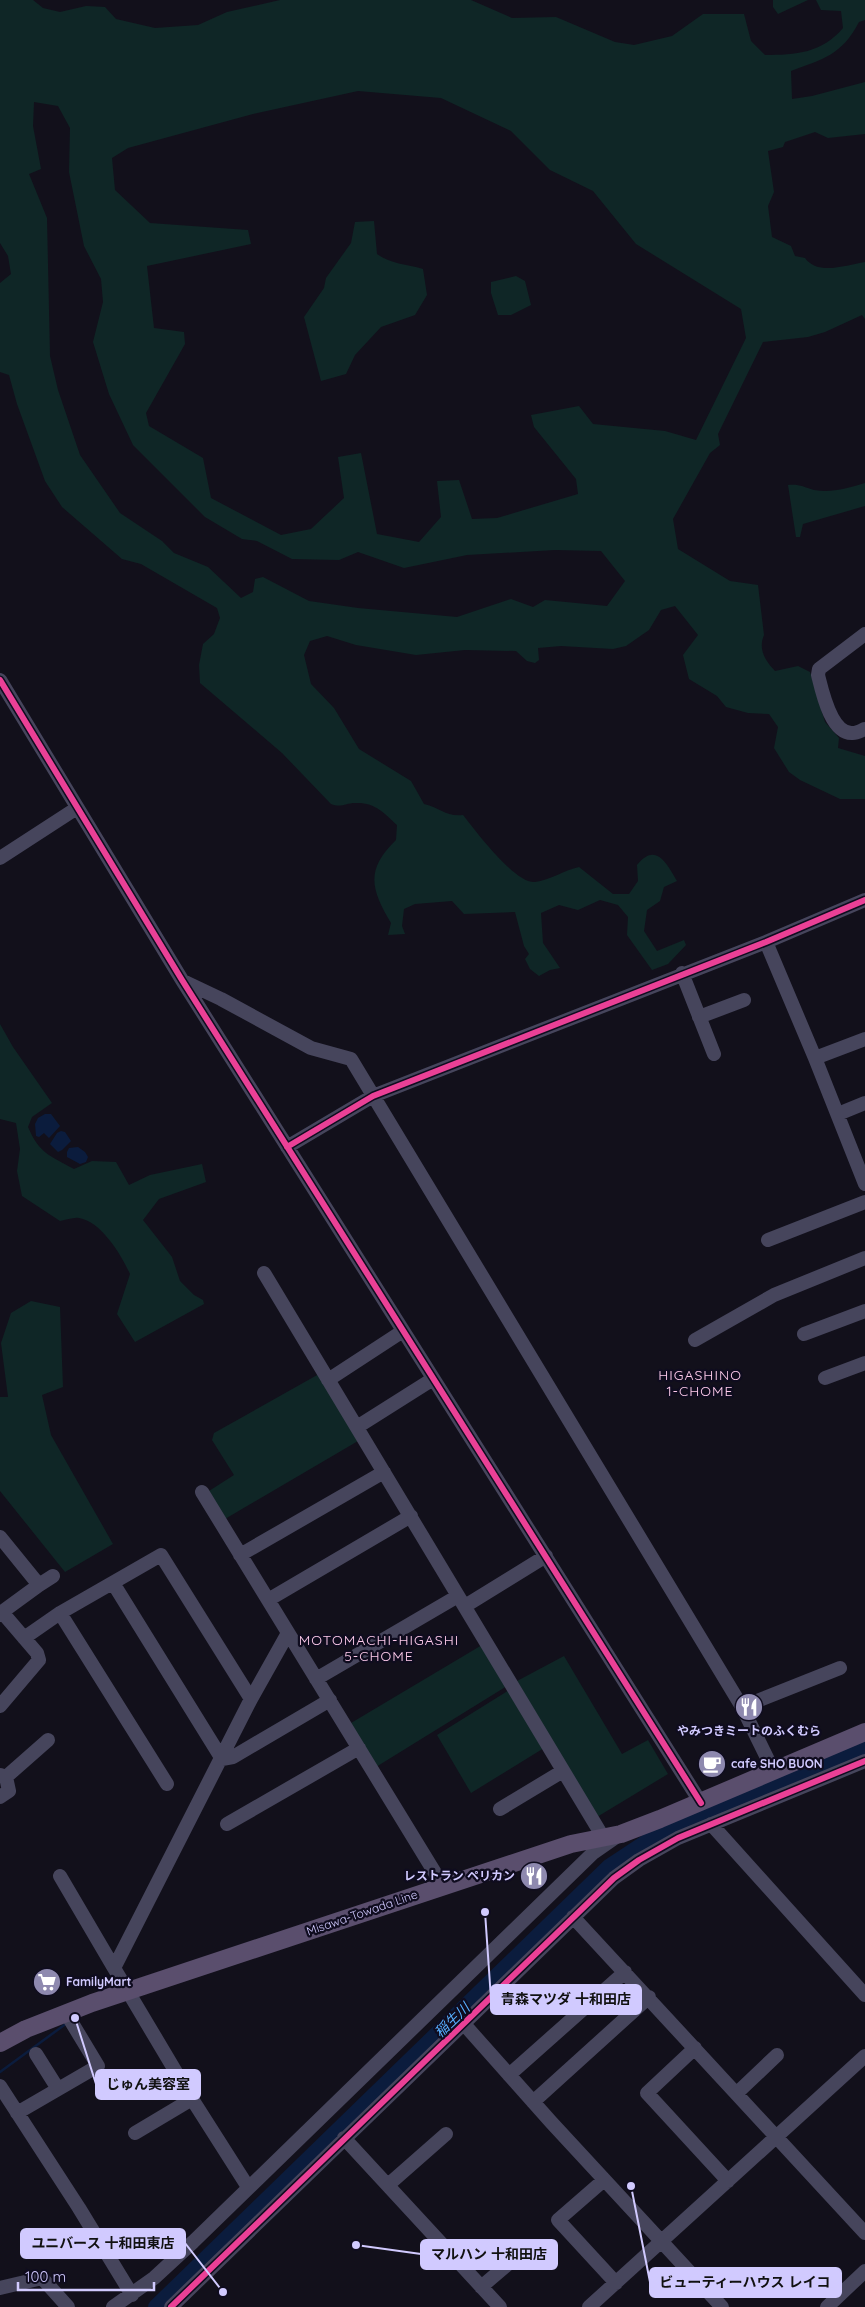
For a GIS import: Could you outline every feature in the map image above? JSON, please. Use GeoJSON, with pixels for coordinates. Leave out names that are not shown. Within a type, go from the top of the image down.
{"type":"FeatureCollection","features":[{"type":"Feature","properties":{"kind":"main road","name":"Misawa-Towada Line"},"geometry":{"type":"LineString","coordinates":[[0,2043],[26,2029],[66,2013],[442,1886],[571,1844],[621,1834],[701,1803],[865,1732]]}},
{"type":"Feature","properties":{"kind":"street"},"geometry":{"type":"LineString","coordinates":[[865,634],[819,669],[818,675],[829,712],[838,726],[846,732],[853,733],[865,729]]}},
{"type":"Feature","properties":{"kind":"street"},"geometry":{"type":"LineString","coordinates":[[0,680],[182,980],[701,1803]]}},
{"type":"Feature","properties":{"kind":"street"},"geometry":{"type":"LineString","coordinates":[[0,858],[78,808]]}},
{"type":"Feature","properties":{"kind":"street"},"geometry":{"type":"LineString","coordinates":[[287,1147],[373,1096],[682,973],[766,942],[865,900]]}},
{"type":"Feature","properties":{"kind":"street"},"geometry":{"type":"LineString","coordinates":[[766,942],[838,1114],[865,1184]]}},
{"type":"Feature","properties":{"kind":"street"},"geometry":{"type":"LineString","coordinates":[[682,973],[714,1054]]}},
{"type":"Feature","properties":{"kind":"street"},"geometry":{"type":"LineString","coordinates":[[182,980],[311,1048],[351,1059],[742,1707],[774,1772]]}},
{"type":"Feature","properties":{"kind":"street"},"geometry":{"type":"LineString","coordinates":[[699,1017],[744,1000]]}},
{"type":"Feature","properties":{"kind":"street"},"geometry":{"type":"LineString","coordinates":[[815,1058],[865,1038]]}},
{"type":"Feature","properties":{"kind":"street"},"geometry":{"type":"LineString","coordinates":[[838,1114],[865,1103]]}},
{"type":"Feature","properties":{"kind":"street"},"geometry":{"type":"LineString","coordinates":[[768,1240],[865,1202]]}},
{"type":"Feature","properties":{"kind":"street"},"geometry":{"type":"LineString","coordinates":[[695,1340],[774,1295],[865,1258]]}},
{"type":"Feature","properties":{"kind":"street"},"geometry":{"type":"LineString","coordinates":[[264,1272],[603,1837]]}},
{"type":"Feature","properties":{"kind":"street"},"geometry":{"type":"LineString","coordinates":[[804,1334],[865,1311]]}},
{"type":"Feature","properties":{"kind":"street"},"geometry":{"type":"LineString","coordinates":[[328,1380],[404,1331]]}},
{"type":"Feature","properties":{"kind":"street"},"geometry":{"type":"LineString","coordinates":[[825,1378],[865,1363]]}},
{"type":"Feature","properties":{"kind":"street"},"geometry":{"type":"LineString","coordinates":[[357,1427],[433,1378]]}},
{"type":"Feature","properties":{"kind":"street"},"geometry":{"type":"LineString","coordinates":[[240,1556],[384,1472]]}},
{"type":"Feature","properties":{"kind":"street"},"geometry":{"type":"LineString","coordinates":[[202,1492],[442,1886]]}},
{"type":"Feature","properties":{"kind":"street"},"geometry":{"type":"LineString","coordinates":[[268,1600],[410,1516]]}},
{"type":"Feature","properties":{"kind":"street"},"geometry":{"type":"LineString","coordinates":[[0,1537],[39,1584]]}},
{"type":"Feature","properties":{"kind":"street"},"geometry":{"type":"LineString","coordinates":[[24,1638],[60,1613],[161,1555],[251,1699]]}},
{"type":"Feature","properties":{"kind":"street"},"geometry":{"type":"LineString","coordinates":[[316,1679],[546,1556]]}},
{"type":"Feature","properties":{"kind":"street"},"geometry":{"type":"LineString","coordinates":[[0,1706],[39,1660],[37,1653],[1,1613],[39,1584],[53,1576]]}},
{"type":"Feature","properties":{"kind":"street"},"geometry":{"type":"LineString","coordinates":[[113,1583],[222,1759]]}},
{"type":"Feature","properties":{"kind":"street"},"geometry":{"type":"LineString","coordinates":[[60,1613],[167,1784]]}},
{"type":"Feature","properties":{"kind":"street"},"geometry":{"type":"LineString","coordinates":[[114,1968],[251,1699],[288,1633]]}},
{"type":"Feature","properties":{"kind":"street"},"geometry":{"type":"LineString","coordinates":[[742,1707],[840,1668]]}},
{"type":"Feature","properties":{"kind":"street"},"geometry":{"type":"LineString","coordinates":[[222,1759],[233,1757],[330,1700]]}},
{"type":"Feature","properties":{"kind":"street"},"geometry":{"type":"LineString","coordinates":[[0,1797],[8,1791],[3,1776],[48,1740]]}},
{"type":"Feature","properties":{"kind":"street"},"geometry":{"type":"LineString","coordinates":[[227,1824],[359,1748]]}},
{"type":"Feature","properties":{"kind":"street"},"geometry":{"type":"LineString","coordinates":[[171,2307],[614,1878],[639,1860],[678,1838],[864,1762]]}},
{"type":"Feature","properties":{"kind":"street"},"geometry":{"type":"LineString","coordinates":[[500,1808],[563,1771]]}},
{"type":"Feature","properties":{"kind":"street"},"geometry":{"type":"LineString","coordinates":[[710,1824],[865,1995]]}},
{"type":"Feature","properties":{"kind":"street"},"geometry":{"type":"LineString","coordinates":[[113,2307],[132,2295],[180,2253],[593,1853],[621,1834]]}},
{"type":"Feature","properties":{"kind":"street"},"geometry":{"type":"LineString","coordinates":[[60,1876],[192,2099],[248,2187]]}},
{"type":"Feature","properties":{"kind":"street"},"geometry":{"type":"LineString","coordinates":[[573,1917],[649,1997],[865,2233]]}},
{"type":"Feature","properties":{"kind":"street"},"geometry":{"type":"LineString","coordinates":[[509,2075],[625,1972]]}},
{"type":"Feature","properties":{"kind":"street"},"geometry":{"type":"LineString","coordinates":[[533,2102],[649,1997]]}},
{"type":"Feature","properties":{"kind":"street"},"geometry":{"type":"LineString","coordinates":[[17,2113],[98,2066],[66,2013]]}},
{"type":"Feature","properties":{"kind":"street"},"geometry":{"type":"LineString","coordinates":[[463,2023],[604,2180],[662,2240],[722,2307]]}},
{"type":"Feature","properties":{"kind":"street"},"geometry":{"type":"LineString","coordinates":[[695,2048],[646,2093],[728,2181]]}},
{"type":"Feature","properties":{"kind":"street"},"geometry":{"type":"LineString","coordinates":[[36,2054],[58,2089]]}},
{"type":"Feature","properties":{"kind":"street"},"geometry":{"type":"LineString","coordinates":[[737,2093],[777,2055]]}},
{"type":"Feature","properties":{"kind":"street"},"geometry":{"type":"LineString","coordinates":[[589,2307],[865,2056]]}},
{"type":"Feature","properties":{"kind":"street"},"geometry":{"type":"LineString","coordinates":[[0,2086],[79,2208],[132,2295]]}},
{"type":"Feature","properties":{"kind":"street"},"geometry":{"type":"LineString","coordinates":[[135,2133],[192,2099]]}},
{"type":"Feature","properties":{"kind":"street"},"geometry":{"type":"LineString","coordinates":[[388,2185],[446,2134]]}},
{"type":"Feature","properties":{"kind":"street"},"geometry":{"type":"LineString","coordinates":[[344,2138],[500,2307]]}},
{"type":"Feature","properties":{"kind":"street"},"geometry":{"type":"LineString","coordinates":[[604,2180],[558,2220],[616,2283]]}},
{"type":"Feature","properties":{"kind":"street"},"geometry":{"type":"LineString","coordinates":[[481,2287],[521,2253]]}},
{"type":"Feature","properties":{"kind":"street"},"geometry":{"type":"LineString","coordinates":[[827,2307],[865,2271]]}},
{"type":"Feature","properties":{"kind":"street"},"geometry":{"type":"LineString","coordinates":[[0,2288],[42,2278],[68,2307]]}},
{"type":"Feature","properties":{"kind":"green space"},"geometry":{"type":"Polygon","coordinates":[[[0,0],[33,0],[43,8],[60,12],[86,6],[105,7],[116,19],[155,28],[198,25],[227,12],[280,0],[471,0],[512,18],[556,17],[615,42],[634,45],[672,36],[703,14],[744,14],[751,41],[765,55],[798,53],[817,48],[826,43],[843,28],[841,11],[821,10],[816,0],[865,0],[865,20],[859,22],[846,42],[822,59],[791,71],[792,99],[812,96],[865,82],[865,134],[828,138],[815,132],[785,142],[783,147],[768,151],[774,192],[768,206],[772,237],[791,246],[795,256],[805,258],[817,267],[825,268],[865,262],[865,319],[862,315],[825,332],[808,337],[763,342],[718,434],[720,445],[710,453],[673,519],[678,549],[730,581],[758,585],[764,635],[762,650],[768,663],[775,671],[798,666],[810,672],[825,722],[839,738],[838,748],[865,756],[865,799],[840,799],[800,780],[789,772],[774,748],[778,727],[769,714],[748,713],[726,707],[717,696],[689,679],[683,655],[698,635],[675,606],[661,610],[649,630],[626,646],[613,649],[561,646],[538,648],[539,660],[535,663],[527,661],[516,651],[465,650],[416,655],[356,645],[327,636],[310,641],[304,655],[311,684],[334,708],[359,749],[411,781],[424,804],[452,815],[463,815],[496,855],[507,866],[527,880],[541,881],[579,867],[613,894],[629,894],[638,881],[637,865],[644,858],[655,855],[665,862],[677,881],[664,887],[660,901],[647,910],[644,931],[657,951],[684,940],[686,945],[668,964],[652,970],[627,935],[628,917],[618,905],[600,900],[578,910],[559,905],[541,913],[543,943],[560,968],[550,970],[539,976],[530,969],[525,959],[529,954],[524,946],[515,912],[464,914],[452,901],[415,904],[404,909],[402,926],[405,934],[388,935],[391,923],[379,900],[374,880],[379,861],[396,840],[397,825],[379,809],[368,804],[355,803],[338,806],[331,804],[282,753],[200,683],[199,665],[203,644],[214,634],[220,618],[217,608],[141,564],[122,559],[62,507],[45,481],[17,404],[9,375],[0,372],[0,283],[11,274],[8,256],[0,243],[0,0]],[[358,91],[253,114],[128,148],[112,158],[115,190],[150,223],[248,230],[251,244],[147,266],[154,328],[184,332],[185,344],[146,413],[149,426],[203,458],[211,498],[281,535],[311,529],[344,498],[338,457],[361,453],[377,534],[419,542],[441,517],[437,481],[459,480],[472,519],[497,518],[578,494],[576,479],[534,427],[531,415],[579,406],[593,424],[665,431],[696,440],[746,338],[741,309],[636,244],[593,191],[550,170],[511,131],[441,98],[358,91]],[[34,102],[33,126],[41,169],[29,174],[47,218],[50,356],[58,390],[80,455],[120,513],[162,541],[174,553],[208,567],[241,598],[253,592],[255,579],[263,577],[309,601],[358,608],[457,617],[511,599],[533,607],[545,600],[607,606],[625,581],[601,551],[555,550],[467,555],[404,568],[358,552],[339,560],[292,559],[257,541],[242,539],[205,517],[133,445],[109,394],[93,342],[103,302],[101,279],[84,246],[69,172],[70,128],[58,106],[34,102]]]}},
{"type":"Feature","properties":{"kind":"green space"},"geometry":{"type":"Polygon","coordinates":[[[773,0],[808,0],[778,14],[773,7],[773,0]]]}},
{"type":"Feature","properties":{"kind":"green space"},"geometry":{"type":"Polygon","coordinates":[[[374,221],[377,254],[393,262],[423,269],[427,295],[415,315],[381,327],[355,355],[346,374],[321,381],[304,317],[324,288],[326,278],[351,243],[355,222],[374,221]]]}},
{"type":"Feature","properties":{"kind":"green space"},"geometry":{"type":"Polygon","coordinates":[[[516,276],[525,281],[531,305],[511,315],[498,315],[491,293],[491,282],[516,276]]]}},
{"type":"Feature","properties":{"kind":"green space"},"geometry":{"type":"Polygon","coordinates":[[[865,483],[865,506],[803,524],[800,537],[796,537],[788,485],[799,485],[814,490],[827,491],[865,483]]]}},
{"type":"Feature","properties":{"kind":"green space"},"geometry":{"type":"Polygon","coordinates":[[[0,1024],[13,1047],[52,1103],[32,1117],[28,1127],[36,1143],[46,1153],[74,1169],[92,1161],[116,1162],[129,1185],[150,1175],[202,1164],[206,1182],[159,1199],[143,1220],[172,1257],[180,1281],[194,1295],[203,1300],[204,1304],[135,1342],[117,1314],[130,1274],[110,1240],[95,1225],[87,1221],[72,1218],[60,1221],[22,1196],[17,1171],[20,1149],[16,1123],[0,1119],[0,1024]]]}},
{"type":"Feature","properties":{"kind":"green space"},"geometry":{"type":"Polygon","coordinates":[[[31,1301],[60,1307],[63,1387],[42,1395],[51,1435],[113,1544],[65,1572],[0,1491],[0,1397],[8,1397],[1,1343],[11,1313],[31,1301]]]}},
{"type":"Feature","properties":{"kind":"green space"},"geometry":{"type":"Polygon","coordinates":[[[319,1374],[358,1441],[225,1519],[209,1491],[234,1475],[212,1440],[214,1433],[319,1374]]]}},
{"type":"Feature","properties":{"kind":"green space"},"geometry":{"type":"Polygon","coordinates":[[[482,1645],[507,1686],[376,1767],[351,1723],[482,1645]]]}},
{"type":"Feature","properties":{"kind":"green space"},"geometry":{"type":"Polygon","coordinates":[[[564,1656],[622,1754],[648,1740],[668,1774],[597,1817],[517,1681],[564,1656]]]}},
{"type":"Feature","properties":{"kind":"green space"},"geometry":{"type":"Polygon","coordinates":[[[511,1689],[544,1748],[471,1793],[437,1735],[511,1689]]]}},
{"type":"Feature","properties":{"kind":"water"},"geometry":{"type":"Polygon","coordinates":[[[45,1114],[51,1114],[60,1126],[49,1138],[44,1133],[39,1137],[36,1136],[35,1124],[38,1118],[45,1114]]]}},
{"type":"Feature","properties":{"kind":"water"},"geometry":{"type":"Polygon","coordinates":[[[65,1132],[71,1141],[58,1152],[50,1144],[57,1133],[65,1132]]]}},
{"type":"Feature","properties":{"kind":"water"},"geometry":{"type":"Polygon","coordinates":[[[78,1147],[88,1157],[86,1162],[80,1164],[67,1157],[69,1148],[78,1147]]]}},
{"type":"Feature","properties":{"kind":"waterway","name":"稲生川"},"geometry":{"type":"LineString","coordinates":[[156,2307],[609,1867],[665,1830],[753,1792],[865,1749]]}},
{"type":"Feature","properties":{"kind":"waterway"},"geometry":{"type":"LineString","coordinates":[[0,2072],[67,2023]]}},
{"type":"Feature","properties":{"kind":"cycle path"},"geometry":{"type":"LineString","coordinates":[[0,680],[182,980],[701,1803]]}},
{"type":"Feature","properties":{"kind":"cycle path"},"geometry":{"type":"LineString","coordinates":[[287,1147],[373,1096],[766,942],[865,900]]}},
{"type":"Feature","properties":{"kind":"cycle path"},"geometry":{"type":"LineString","coordinates":[[171,2307],[614,1878],[639,1860],[678,1838],[865,1761]]}},
{"type":"Feature","properties":{"kind":"place","name":"やみつきミートのふくむら"},"geometry":{"type":"Point","coordinates":[749,1707]}},
{"type":"Feature","properties":{"kind":"place","name":"cafe SHO BUON"},"geometry":{"type":"Point","coordinates":[712,1764]}},
{"type":"Feature","properties":{"kind":"place","name":"レストラン ペリカン"},"geometry":{"type":"Point","coordinates":[534,1876]}},
{"type":"Feature","properties":{"kind":"place","name":"青森マツダ 十和田店"},"geometry":{"type":"Point","coordinates":[485,1912]}},
{"type":"Feature","properties":{"kind":"place","name":"FamilyMart"},"geometry":{"type":"Point","coordinates":[47,1982]}},
{"type":"Feature","properties":{"kind":"place","name":"じゅん美容室"},"geometry":{"type":"Point","coordinates":[75,2018]}},
{"type":"Feature","properties":{"kind":"place","name":"ビューティーハウス レイコ"},"geometry":{"type":"Point","coordinates":[631,2186]}},
{"type":"Feature","properties":{"kind":"place","name":"マルハン 十和田店"},"geometry":{"type":"Point","coordinates":[356,2245]}},
{"type":"Feature","properties":{"kind":"place","name":"ユニバース 十和田東店"},"geometry":{"type":"Point","coordinates":[223,2292]}},
{"type":"Feature","properties":{"kind":"district","name":"HIGASHINO 1-CHOME"},"geometry":{"type":"Point","coordinates":[700,1384]}},
{"type":"Feature","properties":{"kind":"district","name":"MOTOMACHI-HIGASHI 5-CHOME"},"geometry":{"type":"Point","coordinates":[379,1648]}}]}
